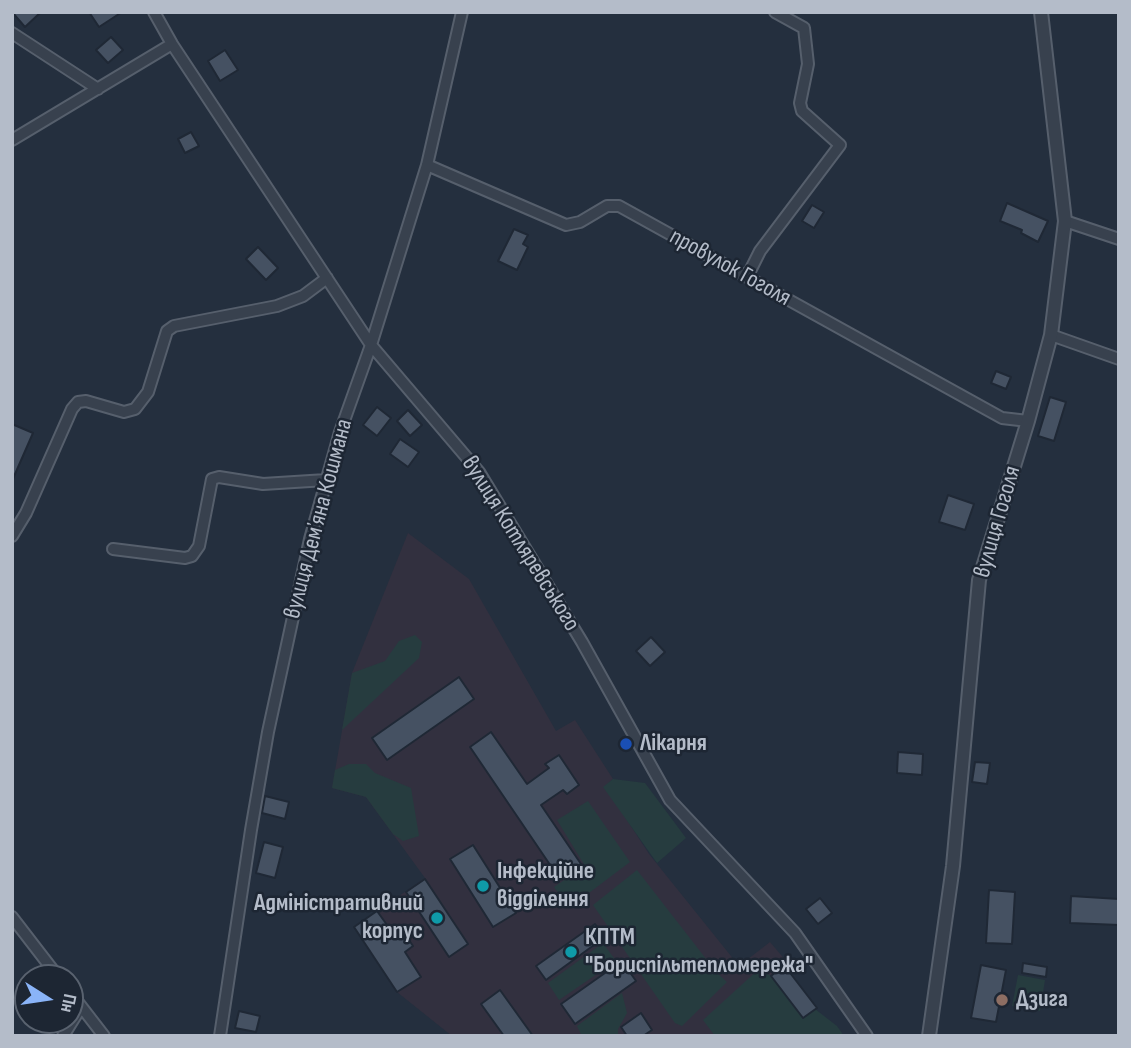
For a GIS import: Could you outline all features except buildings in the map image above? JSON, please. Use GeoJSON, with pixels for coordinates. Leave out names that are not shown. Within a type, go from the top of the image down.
{"type":"FeatureCollection","features":[{"type":"Feature","properties":{"kind":"street","name":"вулиця Котляревського"},"geometry":{"type":"LineString","coordinates":[[154,12],[172,44],[371,345],[478,472],[582,642],[670,800],[795,933],[867,1036]]}},
{"type":"Feature","properties":{"kind":"street","name":"вулиця Демʼяна Кошмана"},"geometry":{"type":"LineString","coordinates":[[220,1036],[268,732],[310,539],[340,432],[371,345],[428,165],[462,12]]}},
{"type":"Feature","properties":{"kind":"street"},"geometry":{"type":"LineString","coordinates":[[747,277],[760,251],[840,145],[802,111],[800,103],[808,64],[804,28],[775,12]]}},
{"type":"Feature","properties":{"kind":"street","name":"вулиця Гоголя"},"geometry":{"type":"LineString","coordinates":[[929,1036],[953,866],[979,580],[1028,421],[1051,335],[1065,221],[1041,12]]}},
{"type":"Feature","properties":{"kind":"street"},"geometry":{"type":"LineString","coordinates":[[12,33],[98,89]]}},
{"type":"Feature","properties":{"kind":"street"},"geometry":{"type":"LineString","coordinates":[[12,140],[172,44]]}},
{"type":"Feature","properties":{"kind":"street","name":"провулок Гоголя"},"geometry":{"type":"LineString","coordinates":[[428,165],[566,225],[580,222],[607,206],[619,206],[1002,418],[1028,421]]}},
{"type":"Feature","properties":{"kind":"street"},"geometry":{"type":"LineString","coordinates":[[1065,221],[1119,239]]}},
{"type":"Feature","properties":{"kind":"street"},"geometry":{"type":"LineString","coordinates":[[12,536],[26,513],[72,409],[78,402],[86,401],[124,412],[135,409],[148,392],[167,331],[174,326],[277,306],[303,296],[327,278]]}},
{"type":"Feature","properties":{"kind":"street"},"geometry":{"type":"LineString","coordinates":[[1051,335],[1119,359]]}},
{"type":"Feature","properties":{"kind":"street"},"geometry":{"type":"LineString","coordinates":[[113,550],[185,558],[192,556],[199,546],[212,479],[219,477],[262,485],[326,480]]}},
{"type":"Feature","properties":{"kind":"street"},"geometry":{"type":"LineString","coordinates":[[12,917],[48,964]]}},
{"type":"Feature","properties":{"kind":"street"},"geometry":{"type":"LineString","coordinates":[[84,1011],[104,1036]]}},
{"type":"Feature","properties":{"kind":"shaded area"},"geometry":{"type":"Polygon","coordinates":[[[408,533],[469,579],[556,731],[575,720],[613,779],[605,786],[649,854],[739,966],[770,942],[787,962],[784,965],[817,1008],[803,1018],[816,1036],[452,1036],[397,992],[354,927],[425,878],[366,797],[332,788],[352,673],[408,533]]]}},
{"type":"Feature","properties":{"kind":"green space"},"geometry":{"type":"Polygon","coordinates":[[[415,635],[422,642],[419,658],[342,730],[352,673],[385,661],[399,641],[415,635]]]}},
{"type":"Feature","properties":{"kind":"green space"},"geometry":{"type":"Polygon","coordinates":[[[349,764],[366,764],[375,773],[411,788],[419,836],[403,841],[393,834],[366,797],[332,788],[335,770],[349,764]]]}},
{"type":"Feature","properties":{"kind":"green space"},"geometry":{"type":"Polygon","coordinates":[[[613,779],[645,783],[686,838],[657,863],[603,787],[613,779]]]}},
{"type":"Feature","properties":{"kind":"green space"},"geometry":{"type":"Polygon","coordinates":[[[588,801],[630,862],[569,908],[554,887],[585,866],[557,820],[588,801]]]}},
{"type":"Feature","properties":{"kind":"green space"},"geometry":{"type":"Polygon","coordinates":[[[637,870],[717,973],[727,982],[682,1026],[675,1023],[593,905],[637,870]]]}},
{"type":"Feature","properties":{"kind":"green space"},"geometry":{"type":"Polygon","coordinates":[[[603,943],[616,961],[559,1000],[548,983],[603,943]]]}},
{"type":"Feature","properties":{"kind":"green space"},"geometry":{"type":"Polygon","coordinates":[[[759,969],[771,976],[803,1018],[815,1009],[837,1026],[844,1036],[715,1036],[703,1020],[759,969]]]}},
{"type":"Feature","properties":{"kind":"green space"},"geometry":{"type":"Polygon","coordinates":[[[1018,975],[1045,980],[1040,1011],[1012,1006],[1018,975]]]}},
{"type":"Feature","properties":{"kind":"green space"},"geometry":{"type":"Polygon","coordinates":[[[622,993],[627,1013],[618,1029],[618,1036],[582,1036],[577,1026],[622,993]]]}},
{"type":"Feature","properties":{"kind":"place","name":"Лікарня"},"geometry":{"type":"Point","coordinates":[626,744]}},
{"type":"Feature","properties":{"kind":"place","name":"Інфекційне відділення"},"geometry":{"type":"Point","coordinates":[483,886]}},
{"type":"Feature","properties":{"kind":"place","name":"Адміністративний корпус"},"geometry":{"type":"Point","coordinates":[437,918]}},
{"type":"Feature","properties":{"kind":"place","name":"КПТМ \"Бориспільтепломережа\""},"geometry":{"type":"Point","coordinates":[571,952]}},
{"type":"Feature","properties":{"kind":"place","name":"Дзига"},"geometry":{"type":"Point","coordinates":[1002,1000]}}]}
